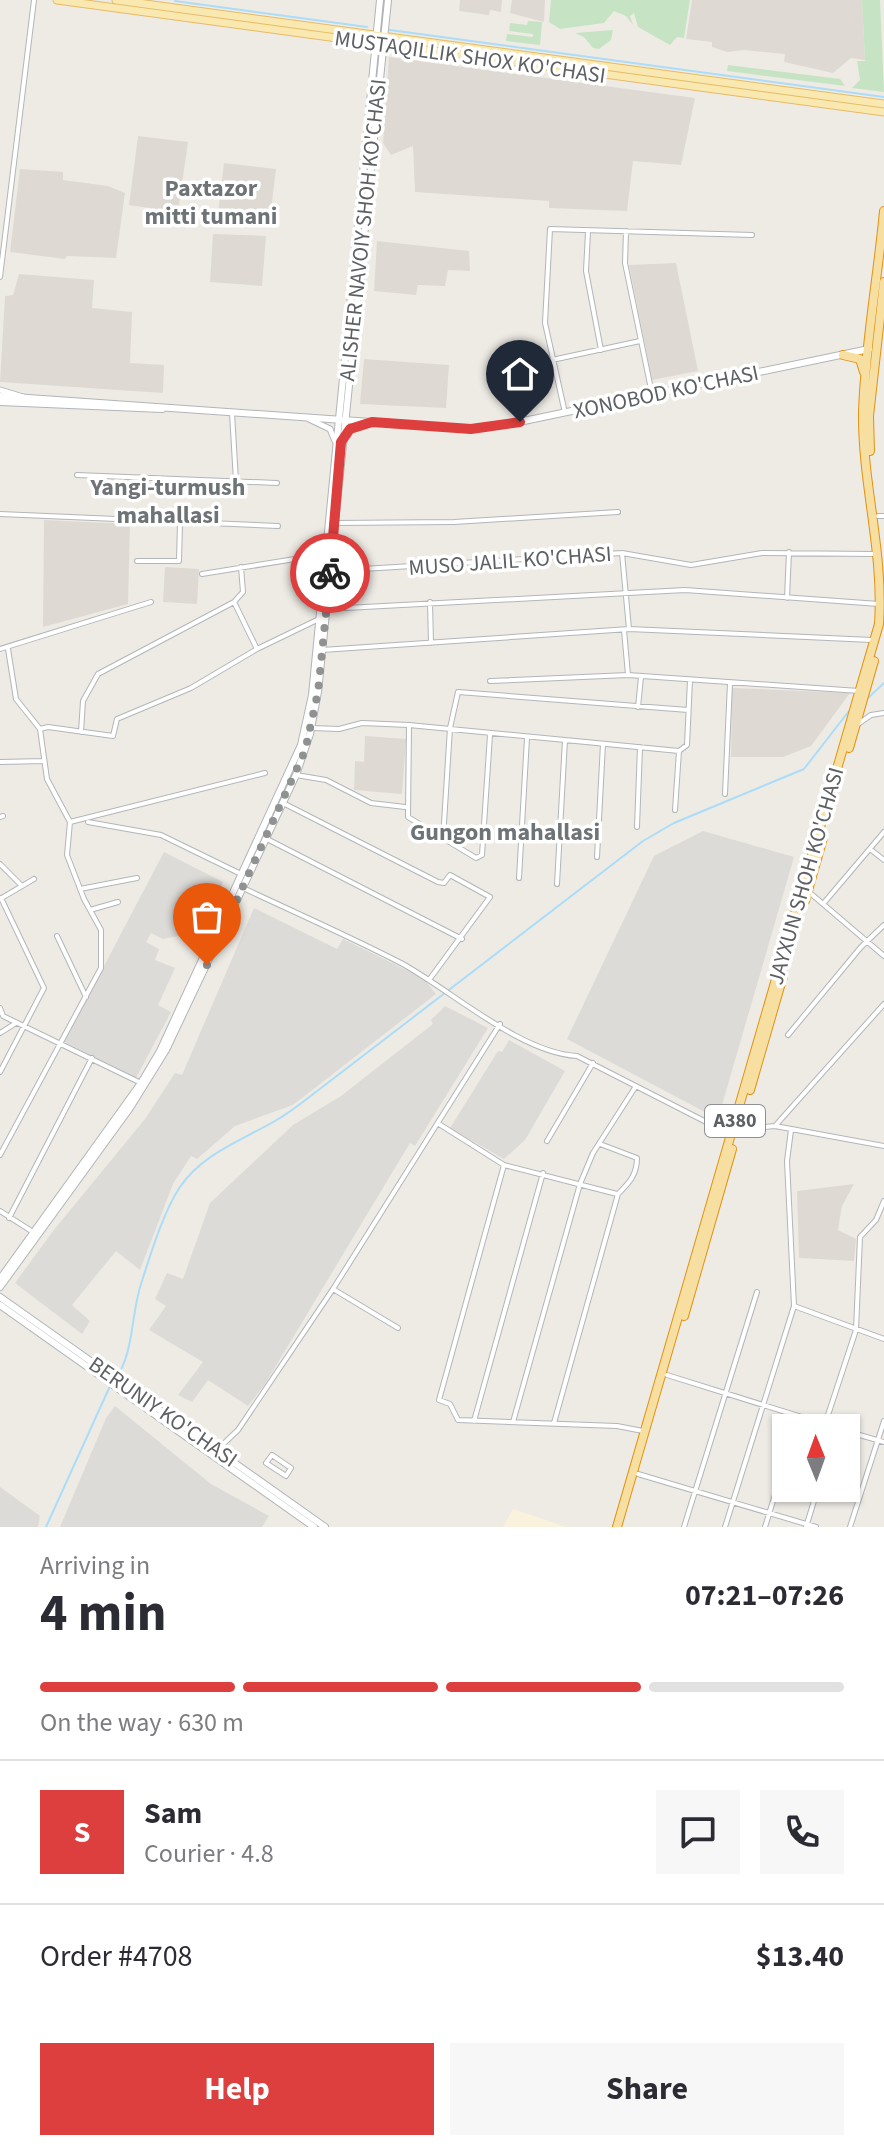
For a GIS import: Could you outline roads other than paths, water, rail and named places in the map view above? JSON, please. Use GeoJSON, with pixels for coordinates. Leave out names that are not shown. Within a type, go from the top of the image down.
{"type":"FeatureCollection","features":[{"type":"Feature","properties":{"kind":"highway","name":"JAYXUN SHOH KO'CHASI"},"geometry":{"type":"LineString","coordinates":[[882,550],[865,450],[865,390],[877,347],[884,211]]}},
{"type":"Feature","properties":{"kind":"highway","name":"JAYXUN SHOH KO'CHASI"},"geometry":{"type":"LineString","coordinates":[[619,1527],[855,726],[882,604],[881,516],[869,416],[884,282]]}},
{"type":"Feature","properties":{"kind":"highway"},"geometry":{"type":"LineString","coordinates":[[843,355],[860,359],[865,390]]}},
{"type":"Feature","properties":{"kind":"highway","name":"JAYXUN SHOH KO'CHASI"},"geometry":{"type":"LineString","coordinates":[[619,1527],[667,1375],[852,715],[884,621]]}},
{"type":"Feature","properties":{"kind":"main road","name":"MUSTAQILLIK SHOX KO'CHASI"},"geometry":{"type":"LineString","coordinates":[[57,0],[378,44],[884,104]]}},
{"type":"Feature","properties":{"kind":"main road","name":"MUSTAQILLIK SHOX KO'CHASI"},"geometry":{"type":"LineString","coordinates":[[116,0],[379,35],[884,112]]}},
{"type":"Feature","properties":{"kind":"main road","name":"ALISHER NAVOIY SHOH KO'CHASI"},"geometry":{"type":"LineString","coordinates":[[245,876],[267,839],[296,775],[311,728],[327,609],[324,561],[379,35],[380,0]]}},
{"type":"Feature","properties":{"kind":"main road","name":"ALISHER NAVOIY SHOH KO'CHASI"},"geometry":{"type":"LineString","coordinates":[[379,35],[388,0]]}},
{"type":"Feature","properties":{"kind":"main road","name":"XONOBOD KO'CHASI"},"geometry":{"type":"LineString","coordinates":[[0,399],[471,429],[565,413],[877,347]]}},
{"type":"Feature","properties":{"kind":"main road","name":"XONOBOD KO'CHASI"},"geometry":{"type":"LineString","coordinates":[[0,399],[24,398],[166,409]]}},
{"type":"Feature","properties":{"kind":"main road","name":"ALISHER NAVOIY SHOH KO'CHASI"},"geometry":{"type":"LineString","coordinates":[[0,1279],[141,1083],[171,1029],[245,876],[301,745],[312,695],[319,619],[330,571],[338,442]]}},
{"type":"Feature","properties":{"kind":"main road","name":"ALISHER NAVOIY SHOH KO'CHASI"},"geometry":{"type":"LineString","coordinates":[[0,1287],[157,1067],[240,886]]}},
{"type":"Feature","properties":{"kind":"main road","name":"BERUNIY KO'CHASI"},"geometry":{"type":"LineString","coordinates":[[0,1297],[281,1500],[325,1527]]}},
{"type":"Feature","properties":{"kind":"main road","name":"BERUNIY KO'CHASI"},"geometry":{"type":"LineString","coordinates":[[0,1305],[99,1370]]}},
{"type":"Feature","properties":{"kind":"main road","name":"BERUNIY KO'CHASI"},"geometry":{"type":"LineString","coordinates":[[154,1410],[217,1450],[314,1527]]}},
{"type":"Feature","properties":{"kind":"street"},"geometry":{"type":"LineString","coordinates":[[0,277],[34,0]]}},
{"type":"Feature","properties":{"kind":"street"},"geometry":{"type":"LineString","coordinates":[[565,413],[545,323],[550,229],[752,235]]}},
{"type":"Feature","properties":{"kind":"street"},"geometry":{"type":"LineString","coordinates":[[626,231],[625,263],[652,394]]}},
{"type":"Feature","properties":{"kind":"street"},"geometry":{"type":"LineString","coordinates":[[588,232],[586,271],[601,350]]}},
{"type":"Feature","properties":{"kind":"street"},"geometry":{"type":"LineString","coordinates":[[552,360],[641,341]]}},
{"type":"Feature","properties":{"kind":"street"},"geometry":{"type":"LineString","coordinates":[[0,390],[24,398]]}},
{"type":"Feature","properties":{"kind":"street"},"geometry":{"type":"LineString","coordinates":[[232,413],[236,481]]}},
{"type":"Feature","properties":{"kind":"street"},"geometry":{"type":"LineString","coordinates":[[305,417],[330,429],[338,442],[350,429],[372,422]]}},
{"type":"Feature","properties":{"kind":"street"},"geometry":{"type":"LineString","coordinates":[[77,475],[277,483]]}},
{"type":"Feature","properties":{"kind":"street"},"geometry":{"type":"LineString","coordinates":[[334,523],[413,523],[618,512]]}},
{"type":"Feature","properties":{"kind":"street"},"geometry":{"type":"LineString","coordinates":[[0,514],[278,526]]}},
{"type":"Feature","properties":{"kind":"street"},"geometry":{"type":"LineString","coordinates":[[137,561],[179,561],[180,523]]}},
{"type":"Feature","properties":{"kind":"street","name":"MUSO JALIL KO'CHASI"},"geometry":{"type":"LineString","coordinates":[[330,571],[622,553],[691,565],[750,554],[882,550]]}},
{"type":"Feature","properties":{"kind":"street"},"geometry":{"type":"LineString","coordinates":[[787,598],[789,552]]}},
{"type":"Feature","properties":{"kind":"street"},"geometry":{"type":"LineString","coordinates":[[622,553],[628,675]]}},
{"type":"Feature","properties":{"kind":"street"},"geometry":{"type":"LineString","coordinates":[[202,574],[301,558],[324,561]]}},
{"type":"Feature","properties":{"kind":"street"},"geometry":{"type":"LineString","coordinates":[[81,732],[83,701],[98,674],[234,602],[243,592],[241,567]]}},
{"type":"Feature","properties":{"kind":"street"},"geometry":{"type":"LineString","coordinates":[[327,609],[685,590],[882,604]]}},
{"type":"Feature","properties":{"kind":"street"},"geometry":{"type":"LineString","coordinates":[[0,649],[151,602]]}},
{"type":"Feature","properties":{"kind":"street"},"geometry":{"type":"LineString","coordinates":[[234,602],[257,649]]}},
{"type":"Feature","properties":{"kind":"street"},"geometry":{"type":"LineString","coordinates":[[430,602],[431,643]]}},
{"type":"Feature","properties":{"kind":"street"},"geometry":{"type":"LineString","coordinates":[[40,729],[113,736],[117,719],[191,688],[257,649],[319,619]]}},
{"type":"Feature","properties":{"kind":"street"},"geometry":{"type":"LineString","coordinates":[[322,650],[627,630],[874,640]]}},
{"type":"Feature","properties":{"kind":"street"},"geometry":{"type":"LineString","coordinates":[[0,1155],[101,968],[101,930],[67,855],[70,822],[47,779],[40,729],[16,699],[8,649]]}},
{"type":"Feature","properties":{"kind":"street"},"geometry":{"type":"LineString","coordinates":[[490,681],[628,675],[862,691]]}},
{"type":"Feature","properties":{"kind":"street"},"geometry":{"type":"LineString","coordinates":[[638,707],[641,677]]}},
{"type":"Feature","properties":{"kind":"street"},"geometry":{"type":"LineString","coordinates":[[311,728],[339,729],[362,723],[409,725],[450,728],[460,733],[679,751],[687,745],[690,680]]}},
{"type":"Feature","properties":{"kind":"street"},"geometry":{"type":"LineString","coordinates":[[725,794],[730,683]]}},
{"type":"Feature","properties":{"kind":"street"},"geometry":{"type":"LineString","coordinates":[[443,839],[450,728],[458,692],[688,710]]}},
{"type":"Feature","properties":{"kind":"street"},"geometry":{"type":"LineString","coordinates":[[855,726],[871,715],[884,713]]}},
{"type":"Feature","properties":{"kind":"street"},"geometry":{"type":"LineString","coordinates":[[409,725],[405,807],[413,823],[476,858],[482,855],[490,735]]}},
{"type":"Feature","properties":{"kind":"street"},"geometry":{"type":"LineString","coordinates":[[519,878],[527,738]]}},
{"type":"Feature","properties":{"kind":"street"},"geometry":{"type":"LineString","coordinates":[[557,884],[565,740]]}},
{"type":"Feature","properties":{"kind":"street"},"geometry":{"type":"LineString","coordinates":[[597,857],[603,744]]}},
{"type":"Feature","properties":{"kind":"street"},"geometry":{"type":"LineString","coordinates":[[637,827],[640,747]]}},
{"type":"Feature","properties":{"kind":"street"},"geometry":{"type":"LineString","coordinates":[[675,810],[679,751]]}},
{"type":"Feature","properties":{"kind":"street"},"geometry":{"type":"LineString","coordinates":[[0,762],[44,761]]}},
{"type":"Feature","properties":{"kind":"street"},"geometry":{"type":"LineString","coordinates":[[70,822],[85,821],[265,773]]}},
{"type":"Feature","properties":{"kind":"street"},"geometry":{"type":"LineString","coordinates":[[296,775],[326,780],[371,803],[405,807]]}},
{"type":"Feature","properties":{"kind":"street"},"geometry":{"type":"LineString","coordinates":[[283,803],[438,882],[444,883],[450,875],[490,897],[429,980]]}},
{"type":"Feature","properties":{"kind":"street"},"geometry":{"type":"LineString","coordinates":[[85,821],[161,835],[245,876]]}},
{"type":"Feature","properties":{"kind":"street"},"geometry":{"type":"LineString","coordinates":[[823,904],[884,832]]}},
{"type":"Feature","properties":{"kind":"street"},"geometry":{"type":"LineString","coordinates":[[267,839],[462,939]]}},
{"type":"Feature","properties":{"kind":"street"},"geometry":{"type":"LineString","coordinates":[[870,849],[884,860]]}},
{"type":"Feature","properties":{"kind":"street"},"geometry":{"type":"LineString","coordinates":[[0,864],[21,885]]}},
{"type":"Feature","properties":{"kind":"street"},"geometry":{"type":"LineString","coordinates":[[80,889],[137,878]]}},
{"type":"Feature","properties":{"kind":"street"},"geometry":{"type":"LineString","coordinates":[[0,1072],[44,985],[0,899],[34,879]]}},
{"type":"Feature","properties":{"kind":"street"},"geometry":{"type":"LineString","coordinates":[[240,886],[429,980],[450,998],[556,1055],[577,1056],[593,1063],[694,1117],[735,1130],[775,1126],[884,1146]]}},
{"type":"Feature","properties":{"kind":"street"},"geometry":{"type":"LineString","coordinates":[[808,890],[884,956]]}},
{"type":"Feature","properties":{"kind":"street"},"geometry":{"type":"LineString","coordinates":[[90,910],[118,902]]}},
{"type":"Feature","properties":{"kind":"street"},"geometry":{"type":"LineString","coordinates":[[788,1035],[861,947],[884,925]]}},
{"type":"Feature","properties":{"kind":"street"},"geometry":{"type":"LineString","coordinates":[[57,936],[86,997]]}},
{"type":"Feature","properties":{"kind":"street"},"geometry":{"type":"LineString","coordinates":[[775,1126],[884,1004]]}},
{"type":"Feature","properties":{"kind":"street"},"geometry":{"type":"LineString","coordinates":[[0,1008],[3,1016],[23,1027],[141,1083]]}},
{"type":"Feature","properties":{"kind":"street"},"geometry":{"type":"LineString","coordinates":[[0,1033],[16,1023]]}},
{"type":"Feature","properties":{"kind":"street"},"geometry":{"type":"LineString","coordinates":[[217,1450],[238,1430],[333,1289],[500,1024]]}},
{"type":"Feature","properties":{"kind":"street"},"geometry":{"type":"LineString","coordinates":[[9,1218],[92,1058]]}},
{"type":"Feature","properties":{"kind":"street"},"geometry":{"type":"LineString","coordinates":[[547,1141],[593,1063]]}},
{"type":"Feature","properties":{"kind":"street"},"geometry":{"type":"LineString","coordinates":[[513,1422],[580,1184],[600,1144],[636,1086]]}},
{"type":"Feature","properties":{"kind":"street"},"geometry":{"type":"LineString","coordinates":[[439,1124],[504,1165],[618,1194]]}},
{"type":"Feature","properties":{"kind":"street"},"geometry":{"type":"LineString","coordinates":[[725,1527],[794,1306],[787,1161],[791,1130]]}},
{"type":"Feature","properties":{"kind":"street"},"geometry":{"type":"LineString","coordinates":[[554,1423],[618,1194],[633,1180],[637,1158],[600,1144]]}},
{"type":"Feature","properties":{"kind":"street"},"geometry":{"type":"LineString","coordinates":[[504,1165],[439,1400],[450,1404],[458,1420],[554,1423],[645,1431]]}},
{"type":"Feature","properties":{"kind":"street"},"geometry":{"type":"LineString","coordinates":[[473,1421],[543,1173]]}},
{"type":"Feature","properties":{"kind":"street"},"geometry":{"type":"LineString","coordinates":[[828,1414],[856,1330],[860,1237],[876,1220],[884,1201]]}},
{"type":"Feature","properties":{"kind":"street"},"geometry":{"type":"LineString","coordinates":[[0,1211],[33,1232]]}},
{"type":"Feature","properties":{"kind":"street"},"geometry":{"type":"LineString","coordinates":[[333,1289],[398,1328]]}},
{"type":"Feature","properties":{"kind":"street"},"geometry":{"type":"LineString","coordinates":[[684,1527],[757,1292]]}},
{"type":"Feature","properties":{"kind":"street"},"geometry":{"type":"LineString","coordinates":[[794,1306],[884,1339]]}},
{"type":"Feature","properties":{"kind":"street"},"geometry":{"type":"LineString","coordinates":[[667,1375],[793,1414]]}},
{"type":"Feature","properties":{"kind":"street"},"geometry":{"type":"LineString","coordinates":[[850,1527],[881,1441],[884,1421]]}},
{"type":"Feature","properties":{"kind":"street"},"geometry":{"type":"LineString","coordinates":[[860,1435],[881,1441]]}},
{"type":"Feature","properties":{"kind":"street"},"geometry":{"type":"LineString","coordinates":[[272,1455],[291,1468],[286,1476],[266,1463],[272,1455]]}},
{"type":"Feature","properties":{"kind":"street"},"geometry":{"type":"LineString","coordinates":[[638,1474],[816,1527]]}},
{"type":"Feature","properties":{"kind":"street"},"geometry":{"type":"LineString","coordinates":[[765,1527],[772,1502]]}},
{"type":"Feature","properties":{"kind":"street"},"geometry":{"type":"LineString","coordinates":[[806,1526],[814,1502]]}},
{"type":"Feature","properties":{"kind":"waterway"},"geometry":{"type":"LineString","coordinates":[[175,1],[367,27]]}},
{"type":"Feature","properties":{"kind":"waterway"},"geometry":{"type":"LineString","coordinates":[[390,30],[884,97]]}},
{"type":"Feature","properties":{"kind":"waterway"},"geometry":{"type":"LineString","coordinates":[[868,698],[884,683]]}},
{"type":"Feature","properties":{"kind":"waterway"},"geometry":{"type":"LineString","coordinates":[[116,1378],[126,1357],[138,1296],[163,1220],[180,1187],[199,1165],[295,1108],[643,841],[674,823],[804,769],[849,711]]}},
{"type":"Feature","properties":{"kind":"waterway"},"geometry":{"type":"LineString","coordinates":[[46,1527],[110,1386]]}},
{"type":"Feature","properties":{"kind":"district","name":"Paxtazor mitti tumani"},"geometry":{"type":"Point","coordinates":[211,202]}},
{"type":"Feature","properties":{"kind":"district","name":"Yangi-turmush mahallasi"},"geometry":{"type":"Point","coordinates":[168,501]}},
{"type":"Feature","properties":{"kind":"district","name":"Gungon mahallasi"},"geometry":{"type":"Point","coordinates":[505,832]}}]}
